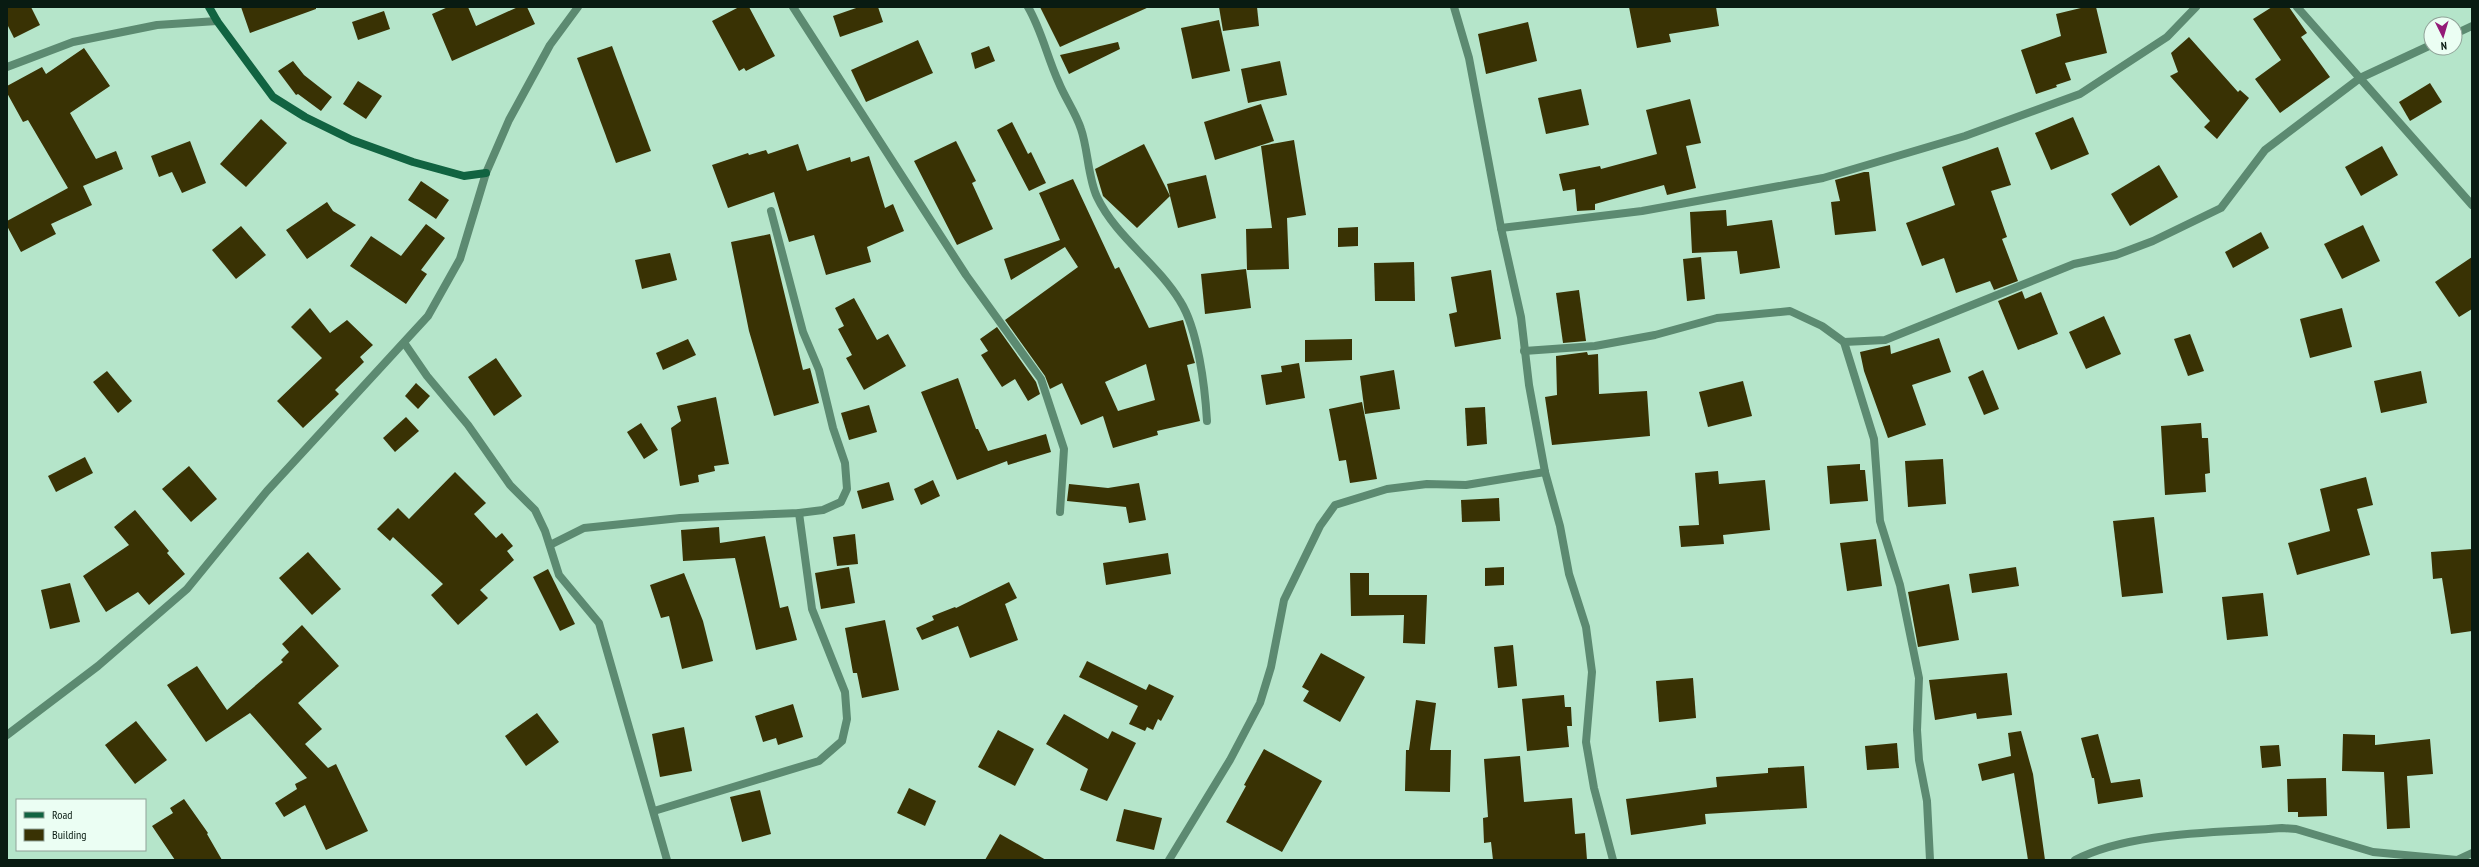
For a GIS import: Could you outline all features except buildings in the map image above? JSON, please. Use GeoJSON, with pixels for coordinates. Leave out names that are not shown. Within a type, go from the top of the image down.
{"type":"FeatureCollection","features":[{"type":"Feature","properties":{"kind":"street"},"geometry":{"type":"LineString","coordinates":[[209,7],[217,21],[273,97],[305,117],[352,140],[413,162],[464,176],[486,173]]}},
{"type":"Feature","properties":{"kind":"street"},"geometry":{"type":"LineString","coordinates":[[7,735],[98,666],[187,590],[267,491],[405,344],[428,316],[460,258],[486,173],[509,120],[550,45],[578,7]]}},
{"type":"Feature","properties":{"kind":"street"},"geometry":{"type":"LineString","coordinates":[[793,7],[966,275],[1041,379],[1064,449],[1060,512]]}},
{"type":"Feature","properties":{"kind":"street"},"geometry":{"type":"LineString","coordinates":[[1028,7],[1039,26],[1058,82],[1081,128],[1096,196],[1117,226],[1180,301],[1191,328],[1205,390],[1208,421]]}},
{"type":"Feature","properties":{"kind":"street"},"geometry":{"type":"LineString","coordinates":[[1454,7],[1469,58],[1501,228],[1521,317],[1524,351],[1544,472],[1560,526],[1569,574],[1586,627],[1592,672],[1586,742],[1594,788],[1613,860]]}},
{"type":"Feature","properties":{"kind":"street"},"geometry":{"type":"LineString","coordinates":[[1501,228],[1642,211],[1823,178],[1965,136],[2080,94],[2167,37],[2196,7]]}},
{"type":"Feature","properties":{"kind":"street"},"geometry":{"type":"LineString","coordinates":[[2298,7],[2472,206]]}},
{"type":"Feature","properties":{"kind":"street"},"geometry":{"type":"LineString","coordinates":[[7,67],[73,42],[158,25],[217,21]]}},
{"type":"Feature","properties":{"kind":"street"},"geometry":{"type":"LineString","coordinates":[[1844,342],[1885,340],[2074,264],[2116,255],[2153,241],[2221,208],[2265,150],[2360,78],[2423,49]]}},
{"type":"Feature","properties":{"kind":"street"},"geometry":{"type":"LineString","coordinates":[[550,545],[584,528],[680,518],[798,514],[823,510],[841,502],[847,489],[845,463],[833,428],[819,370],[803,332],[771,211]]}},
{"type":"Feature","properties":{"kind":"street"},"geometry":{"type":"LineString","coordinates":[[1524,351],[1594,346],[1655,335],[1717,318],[1790,311],[1822,326],[1844,342],[1874,438],[1880,521],[1900,585],[1919,678],[1917,730],[1919,760],[1927,801],[1930,860]]}},
{"type":"Feature","properties":{"kind":"street"},"geometry":{"type":"LineString","coordinates":[[405,344],[427,376],[468,425],[510,485],[535,510],[550,545],[560,574],[599,623],[667,860]]}},
{"type":"Feature","properties":{"kind":"street"},"geometry":{"type":"LineString","coordinates":[[1168,860],[1230,760],[1260,703],[1271,667],[1284,600],[1320,526],[1335,505],[1387,489],[1427,484],[1466,484],[1544,472]]}},
{"type":"Feature","properties":{"kind":"street"},"geometry":{"type":"LineString","coordinates":[[654,811],[819,760],[842,741],[847,719],[845,692],[812,609],[798,514]]}},
{"type":"Feature","properties":{"kind":"street"},"geometry":{"type":"LineString","coordinates":[[2075,860],[2085,855],[2146,840],[2180,834],[2282,828],[2296,829],[2373,852],[2458,860],[2472,853]]}}]}
